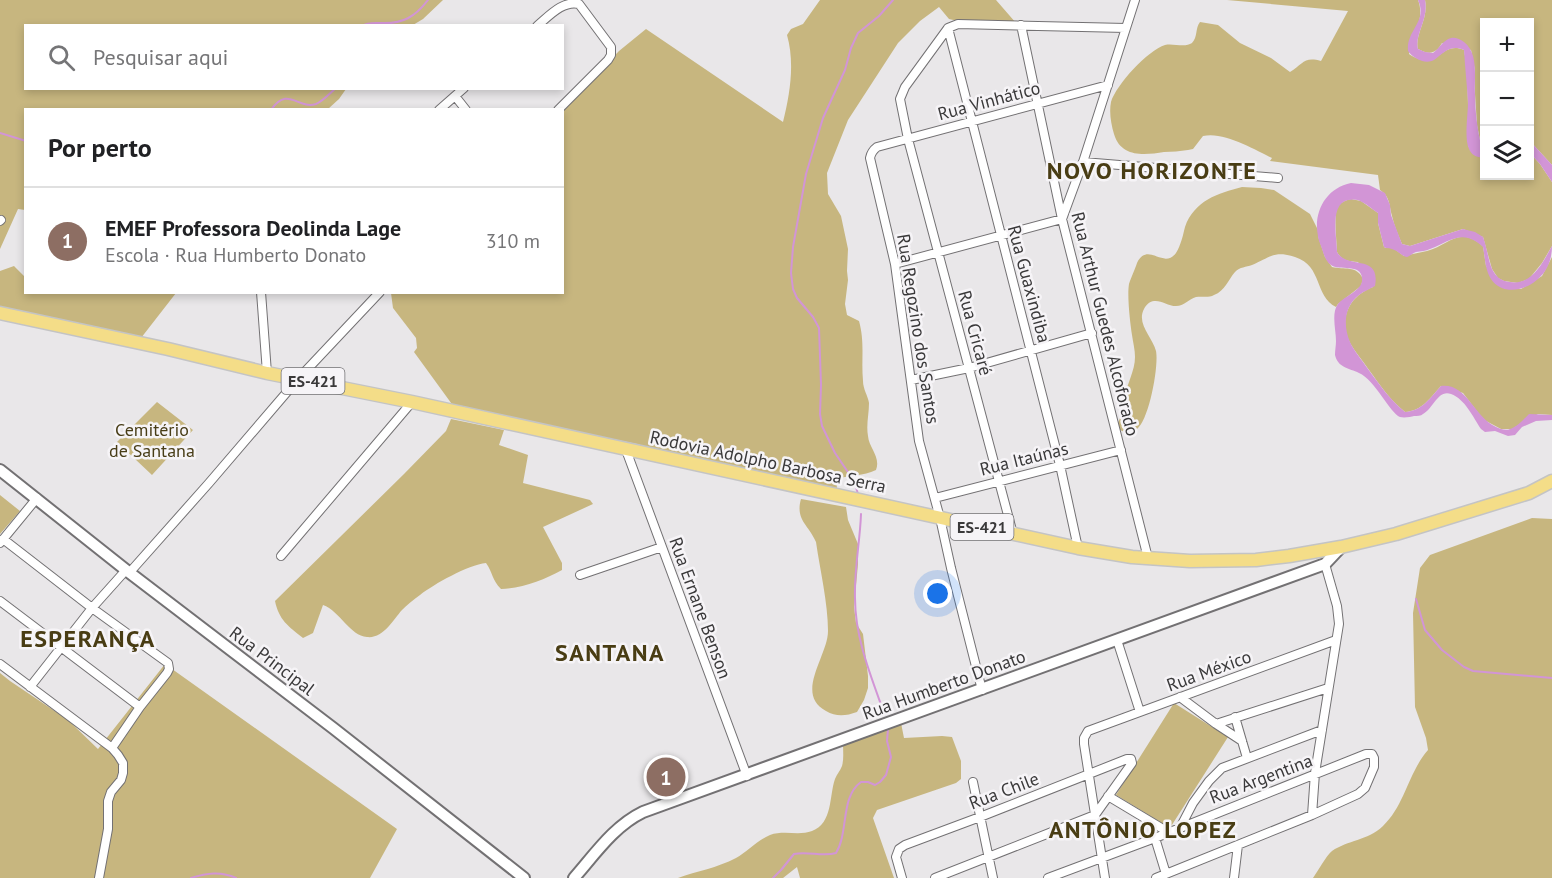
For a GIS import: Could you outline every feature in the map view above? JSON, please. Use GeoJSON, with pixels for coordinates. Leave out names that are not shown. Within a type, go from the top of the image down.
{"type":"FeatureCollection","features":[{"type":"Feature","properties":{"kind":"main road","name":"Rodovia Adolpho Barbosa Serra"},"geometry":{"type":"LineString","coordinates":[[0,313],[1078,548],[1148,558],[1190,561],[1256,560],[1341,548],[1396,534],[1529,493],[1552,489]]}},
{"type":"Feature","properties":{"kind":"main road","name":"Rua Principal"},"geometry":{"type":"LineString","coordinates":[[0,470],[333,728],[518,876]]}},
{"type":"Feature","properties":{"kind":"main road","name":"Rodovia Adolpho Barbosa Serra"},"geometry":{"type":"LineString","coordinates":[[1529,493],[1552,481]]}},
{"type":"Feature","properties":{"kind":"main road","name":"Rua Humberto Donato"},"geometry":{"type":"LineString","coordinates":[[574,878],[614,832],[635,816],[1325,564],[1341,548]]}},
{"type":"Feature","properties":{"kind":"street"},"geometry":{"type":"LineString","coordinates":[[895,264],[1062,219],[1083,162],[1134,0]]}},
{"type":"Feature","properties":{"kind":"street"},"geometry":{"type":"LineString","coordinates":[[539,24],[562,4],[571,1],[579,4],[611,47],[608,60],[560,108]]}},
{"type":"Feature","properties":{"kind":"street"},"geometry":{"type":"LineString","coordinates":[[948,28],[962,23],[1126,28]]}},
{"type":"Feature","properties":{"kind":"street","name":"Rua Arthur Guedes Alcoforado"},"geometry":{"type":"LineString","coordinates":[[1021,26],[1062,219],[1148,558]]}},
{"type":"Feature","properties":{"kind":"street","name":"Rua Guaxindiba"},"geometry":{"type":"LineString","coordinates":[[948,28],[1060,465],[1078,548]]}},
{"type":"Feature","properties":{"kind":"street","name":"Rua Cricaré"},"geometry":{"type":"LineString","coordinates":[[948,28],[905,87],[901,96],[901,104],[908,139],[1013,534]]}},
{"type":"Feature","properties":{"kind":"street","name":"Rua Vinhático"},"geometry":{"type":"LineString","coordinates":[[878,147],[1108,85]]}},
{"type":"Feature","properties":{"kind":"street"},"geometry":{"type":"LineString","coordinates":[[441,108],[462,90]]}},
{"type":"Feature","properties":{"kind":"street"},"geometry":{"type":"LineString","coordinates":[[455,96],[464,108]]}},
{"type":"Feature","properties":{"kind":"street","name":"Rua Regozino dos Santos"},"geometry":{"type":"LineString","coordinates":[[878,147],[872,151],[870,158],[901,296],[919,441],[982,690]]}},
{"type":"Feature","properties":{"kind":"street"},"geometry":{"type":"LineString","coordinates":[[1083,162],[1278,178]]}},
{"type":"Feature","properties":{"kind":"street"},"geometry":{"type":"LineString","coordinates":[[261,294],[267,373]]}},
{"type":"Feature","properties":{"kind":"street"},"geometry":{"type":"LineString","coordinates":[[30,687],[92,608],[209,483],[298,378],[378,294]]}},
{"type":"Feature","properties":{"kind":"street"},"geometry":{"type":"LineString","coordinates":[[910,380],[969,368],[1092,333]]}},
{"type":"Feature","properties":{"kind":"street"},"geometry":{"type":"LineString","coordinates":[[280,556],[412,402]]}},
{"type":"Feature","properties":{"kind":"street","name":"Rua Ernane Benson"},"geometry":{"type":"LineString","coordinates":[[626,450],[747,776]]}},
{"type":"Feature","properties":{"kind":"street","name":"Rua Itaúnas"},"geometry":{"type":"LineString","coordinates":[[935,498],[1121,450]]}},
{"type":"Feature","properties":{"kind":"street"},"geometry":{"type":"LineString","coordinates":[[37,498],[2,541],[168,663],[167,673],[112,748]]}},
{"type":"Feature","properties":{"kind":"street"},"geometry":{"type":"LineString","coordinates":[[580,574],[662,547]]}},
{"type":"Feature","properties":{"kind":"street"},"geometry":{"type":"LineString","coordinates":[[1156,878],[1312,815],[1315,773],[1339,616],[1325,564]]}},
{"type":"Feature","properties":{"kind":"street"},"geometry":{"type":"LineString","coordinates":[[0,601],[140,707]]}},
{"type":"Feature","properties":{"kind":"street"},"geometry":{"type":"LineString","coordinates":[[1117,639],[1140,712]]}},
{"type":"Feature","properties":{"kind":"street","name":"Rua México"},"geometry":{"type":"LineString","coordinates":[[1089,774],[1084,738],[1092,729],[1336,639]]}},
{"type":"Feature","properties":{"kind":"street"},"geometry":{"type":"LineString","coordinates":[[0,664],[112,748],[123,763],[121,780],[111,792],[108,801],[108,829],[99,878]]}},
{"type":"Feature","properties":{"kind":"street"},"geometry":{"type":"LineString","coordinates":[[1216,724],[1328,688]]}},
{"type":"Feature","properties":{"kind":"street"},"geometry":{"type":"LineString","coordinates":[[1180,697],[1242,741]]}},
{"type":"Feature","properties":{"kind":"street"},"geometry":{"type":"LineString","coordinates":[[1235,717],[1247,758]]}},
{"type":"Feature","properties":{"kind":"street"},"geometry":{"type":"LineString","coordinates":[[1180,826],[1193,803],[1217,772],[1230,764],[1322,730]]}},
{"type":"Feature","properties":{"kind":"street","name":"Rua Argentina"},"geometry":{"type":"LineString","coordinates":[[1048,878],[1155,838],[1315,773],[1366,754],[1372,754],[1375,762],[1368,783],[1362,791],[1312,815]]}},
{"type":"Feature","properties":{"kind":"street","name":"Rua Chile"},"geometry":{"type":"LineString","coordinates":[[902,878],[897,863],[897,853],[905,845],[1131,759],[1132,763],[1108,796]]}},
{"type":"Feature","properties":{"kind":"street"},"geometry":{"type":"LineString","coordinates":[[1089,774],[1105,878]]}},
{"type":"Feature","properties":{"kind":"street"},"geometry":{"type":"LineString","coordinates":[[973,782],[993,878]]}},
{"type":"Feature","properties":{"kind":"street"},"geometry":{"type":"LineString","coordinates":[[935,878],[1095,814],[1108,796],[1168,832]]}},
{"type":"Feature","properties":{"kind":"street"},"geometry":{"type":"LineString","coordinates":[[1155,838],[1166,874]]}},
{"type":"Feature","properties":{"kind":"street"},"geometry":{"type":"LineString","coordinates":[[1234,878],[1238,845]]}},
{"type":"Feature","properties":{"kind":"green space"},"geometry":{"type":"Polygon","coordinates":[[[0,0],[443,0],[415,24],[24,24],[24,90],[345,90],[329,108],[24,108],[24,210],[18,209],[0,249],[0,0]]]}},
{"type":"Feature","properties":{"kind":"green space"},"geometry":{"type":"Polygon","coordinates":[[[820,0],[996,0],[1016,23],[958,21],[949,19],[939,7],[920,21],[898,43],[848,120],[827,173],[828,194],[841,216],[848,249],[845,304],[847,315],[859,321],[861,329],[863,384],[869,403],[867,432],[877,461],[876,470],[836,479],[837,488],[679,457],[637,444],[454,407],[414,352],[417,348],[416,338],[393,308],[391,294],[564,294],[563,108],[619,51],[646,29],[783,122],[791,78],[791,56],[787,35],[791,29],[803,24],[820,0]]]}},
{"type":"Feature","properties":{"kind":"green space"},"geometry":{"type":"Polygon","coordinates":[[[1227,0],[1418,0],[1420,20],[1409,54],[1427,60],[1449,49],[1464,50],[1467,68],[1468,146],[1480,156],[1480,180],[1534,180],[1534,157],[1552,182],[1552,246],[1529,279],[1518,283],[1498,278],[1492,269],[1483,237],[1463,229],[1410,246],[1402,244],[1387,198],[1380,190],[1378,175],[1270,161],[1272,158],[1220,136],[1203,136],[1193,149],[1149,154],[1128,151],[1117,142],[1110,114],[1111,102],[1119,87],[1142,61],[1158,48],[1165,45],[1192,43],[1200,22],[1218,25],[1240,43],[1271,58],[1290,72],[1307,60],[1321,61],[1348,11],[1227,0]]]}},
{"type":"Feature","properties":{"kind":"green space"},"geometry":{"type":"Polygon","coordinates":[[[1425,0],[1552,0],[1552,165],[1534,145],[1534,18],[1480,18],[1480,140],[1477,125],[1475,70],[1471,50],[1442,43],[1432,52],[1418,49],[1418,38],[1426,7],[1425,0]]]}},
{"type":"Feature","properties":{"kind":"green space"},"geometry":{"type":"Polygon","coordinates":[[[1242,187],[1274,190],[1310,214],[1318,230],[1325,257],[1332,267],[1354,270],[1363,279],[1361,286],[1336,307],[1324,296],[1310,267],[1304,261],[1282,254],[1237,270],[1221,291],[1212,296],[1196,297],[1176,306],[1157,301],[1150,302],[1144,309],[1142,320],[1157,358],[1152,392],[1141,424],[1133,432],[1124,432],[1120,430],[1118,423],[1135,362],[1128,289],[1137,263],[1141,257],[1146,255],[1166,259],[1171,257],[1178,250],[1189,218],[1201,204],[1216,195],[1242,187]]]}},
{"type":"Feature","properties":{"kind":"green space"},"geometry":{"type":"Polygon","coordinates":[[[1351,199],[1361,201],[1378,213],[1384,247],[1393,248],[1404,256],[1427,251],[1454,238],[1467,237],[1475,240],[1483,246],[1486,266],[1505,289],[1521,289],[1542,276],[1552,257],[1552,415],[1538,414],[1512,429],[1501,429],[1486,421],[1463,393],[1441,386],[1425,403],[1405,412],[1381,387],[1354,350],[1345,325],[1352,302],[1373,287],[1358,262],[1343,259],[1337,252],[1335,222],[1338,206],[1351,199]]]}},
{"type":"Feature","properties":{"kind":"green space"},"geometry":{"type":"Polygon","coordinates":[[[14,266],[24,276],[24,294],[175,294],[141,338],[0,309],[0,271],[14,266]]]}},
{"type":"Feature","properties":{"kind":"green space","name":"Cemitério de Santana"},"geometry":{"type":"Polygon","coordinates":[[[157,402],[193,430],[152,475],[117,442],[157,402]]]}},
{"type":"Feature","properties":{"kind":"green space"},"geometry":{"type":"Polygon","coordinates":[[[451,419],[504,430],[499,445],[528,455],[523,483],[590,500],[593,504],[543,527],[562,563],[562,570],[533,583],[501,589],[486,563],[479,564],[426,591],[404,608],[378,635],[361,636],[335,612],[323,605],[313,633],[303,638],[282,618],[275,601],[446,431],[451,419]]]}},
{"type":"Feature","properties":{"kind":"green space"},"geometry":{"type":"Polygon","coordinates":[[[0,495],[20,511],[0,534],[0,495]]]}},
{"type":"Feature","properties":{"kind":"green space"},"geometry":{"type":"Polygon","coordinates":[[[801,499],[846,507],[848,520],[858,544],[854,607],[856,623],[863,634],[868,688],[857,712],[849,714],[837,715],[826,711],[817,704],[813,695],[815,674],[827,641],[828,620],[816,542],[801,517],[801,499]]]}},
{"type":"Feature","properties":{"kind":"green space"},"geometry":{"type":"Polygon","coordinates":[[[1532,518],[1552,519],[1552,878],[1313,878],[1332,851],[1371,835],[1383,826],[1396,808],[1428,750],[1415,707],[1413,613],[1420,568],[1430,555],[1532,518]]]}},
{"type":"Feature","properties":{"kind":"green space"},"geometry":{"type":"Polygon","coordinates":[[[165,664],[397,829],[370,878],[0,878],[0,673],[68,720],[98,749],[165,664]]]}},
{"type":"Feature","properties":{"kind":"green space"},"geometry":{"type":"Polygon","coordinates":[[[1174,703],[1228,737],[1170,828],[1116,795],[1174,703]]]}},
{"type":"Feature","properties":{"kind":"green space"},"geometry":{"type":"Polygon","coordinates":[[[901,723],[904,738],[952,737],[961,761],[961,779],[956,783],[877,810],[873,818],[894,878],[800,878],[797,867],[783,878],[678,878],[729,861],[770,835],[807,832],[819,827],[827,816],[835,779],[842,766],[843,743],[901,723]]]}},
{"type":"Feature","properties":{"kind":"shaded area"},"geometry":{"type":"Polygon","coordinates":[[[1418,0],[1425,0],[1425,14],[1418,38],[1418,49],[1433,53],[1446,41],[1454,38],[1464,42],[1472,53],[1475,66],[1476,120],[1480,140],[1480,157],[1473,155],[1470,151],[1466,133],[1468,102],[1464,50],[1451,49],[1427,62],[1416,58],[1408,51],[1410,37],[1419,20],[1418,0]]]}},
{"type":"Feature","properties":{"kind":"shaded area"},"geometry":{"type":"Polygon","coordinates":[[[1534,145],[1552,165],[1552,182],[1534,157],[1534,145]]]}},
{"type":"Feature","properties":{"kind":"shaded area"},"geometry":{"type":"Polygon","coordinates":[[[1351,183],[1369,185],[1385,193],[1402,244],[1410,246],[1463,229],[1483,237],[1492,269],[1504,281],[1518,282],[1531,277],[1552,246],[1550,262],[1541,276],[1530,285],[1509,290],[1496,285],[1491,279],[1486,268],[1483,247],[1469,238],[1456,238],[1407,257],[1384,247],[1378,213],[1364,203],[1354,199],[1342,203],[1338,208],[1335,222],[1337,252],[1348,260],[1368,265],[1376,276],[1375,286],[1359,295],[1348,310],[1346,323],[1350,342],[1385,392],[1405,412],[1425,403],[1441,386],[1450,386],[1464,395],[1488,422],[1501,429],[1513,428],[1529,414],[1552,415],[1552,420],[1536,421],[1522,427],[1515,435],[1508,436],[1495,431],[1485,432],[1456,396],[1446,393],[1422,415],[1400,417],[1371,382],[1339,363],[1335,355],[1334,317],[1336,308],[1360,286],[1362,278],[1358,270],[1335,267],[1328,262],[1318,239],[1317,227],[1323,202],[1335,190],[1351,183]]]}},
{"type":"Feature","properties":{"kind":"waterway"},"geometry":{"type":"LineString","coordinates":[[367,24],[402,21],[418,11],[428,0]]}},
{"type":"Feature","properties":{"kind":"waterway"},"geometry":{"type":"LineString","coordinates":[[858,494],[854,481],[835,453],[822,426],[819,328],[797,298],[791,273],[793,247],[806,174],[823,118],[845,70],[858,33],[879,16],[893,0]]}},
{"type":"Feature","properties":{"kind":"waterway"},"geometry":{"type":"LineString","coordinates":[[273,108],[283,99],[310,105],[316,104],[334,90]]}},
{"type":"Feature","properties":{"kind":"waterway"},"geometry":{"type":"LineString","coordinates":[[0,133],[24,140]]}},
{"type":"Feature","properties":{"kind":"waterway"},"geometry":{"type":"LineString","coordinates":[[861,514],[855,577],[856,613],[864,655],[883,710]]}},
{"type":"Feature","properties":{"kind":"waterway"},"geometry":{"type":"LineString","coordinates":[[1416,599],[1425,630],[1442,650],[1464,667],[1473,671],[1552,678]]}},
{"type":"Feature","properties":{"kind":"waterway"},"geometry":{"type":"LineString","coordinates":[[773,878],[794,854],[836,853],[840,845],[847,806],[854,788],[861,782],[875,785],[886,775],[891,757],[887,741],[888,729]]}},
{"type":"Feature","properties":{"kind":"waterway"},"geometry":{"type":"LineString","coordinates":[[191,878],[214,874],[225,874],[236,878]]}},
{"type":"Feature","properties":{"kind":"place","name":"EMEF Professora Deolinda Lage"},"geometry":{"type":"Point","coordinates":[666,777]}},
{"type":"Feature","properties":{"kind":"district","name":"NOVO HORIZONTE"},"geometry":{"type":"Point","coordinates":[1152,171]}},
{"type":"Feature","properties":{"kind":"district","name":"ESPERANÇA"},"geometry":{"type":"Point","coordinates":[88,639]}},
{"type":"Feature","properties":{"kind":"district","name":"SANTANA"},"geometry":{"type":"Point","coordinates":[610,653]}},
{"type":"Feature","properties":{"kind":"district","name":"ANTÔNIO LOPEZ"},"geometry":{"type":"Point","coordinates":[1143,830]}}]}
